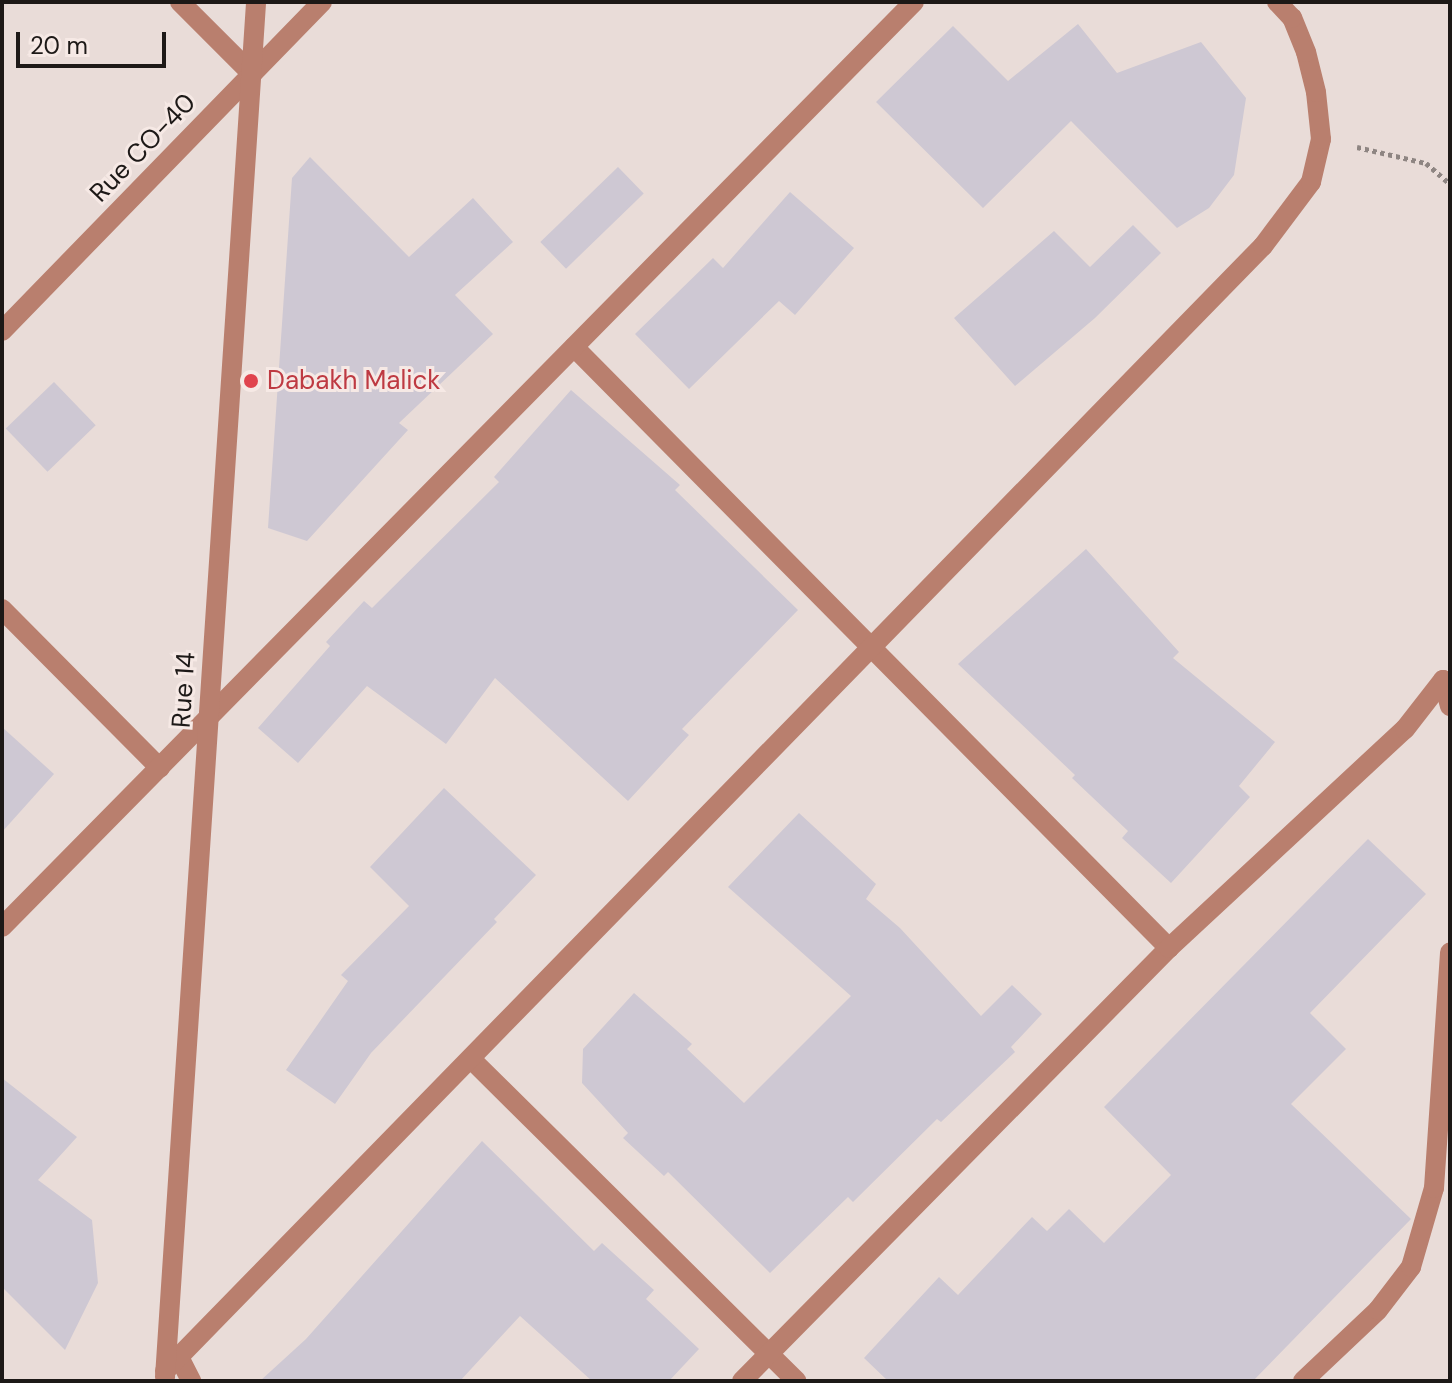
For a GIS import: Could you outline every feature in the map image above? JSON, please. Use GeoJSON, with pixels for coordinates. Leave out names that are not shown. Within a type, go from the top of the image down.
{"type":"FeatureCollection","features":[{"type":"Feature","properties":{"kind":"street"},"geometry":{"type":"LineString","coordinates":[[180,2],[252,74]]}},
{"type":"Feature","properties":{"kind":"street","name":"Rue 14"},"geometry":{"type":"LineString","coordinates":[[170,1370],[208,718],[256,2]]}},
{"type":"Feature","properties":{"kind":"street","name":"Rue CO-40"},"geometry":{"type":"LineString","coordinates":[[2,331],[322,2]]}},
{"type":"Feature","properties":{"kind":"street"},"geometry":{"type":"LineString","coordinates":[[2,927],[914,2]]}},
{"type":"Feature","properties":{"kind":"street"},"geometry":{"type":"LineString","coordinates":[[191,1381],[170,1370],[1263,246],[1311,182],[1321,139],[1316,92],[1306,52],[1292,18],[1277,2]]}},
{"type":"Feature","properties":{"kind":"street"},"geometry":{"type":"LineString","coordinates":[[574,347],[1169,948]]}},
{"type":"Feature","properties":{"kind":"street"},"geometry":{"type":"LineString","coordinates":[[2,609],[160,768]]}},
{"type":"Feature","properties":{"kind":"street"},"geometry":{"type":"LineString","coordinates":[[742,1381],[1169,948],[1405,729],[1443,680],[1450,706]]}},
{"type":"Feature","properties":{"kind":"street"},"geometry":{"type":"LineString","coordinates":[[1303,1381],[1378,1310],[1411,1267],[1434,1188],[1450,953]]}},
{"type":"Feature","properties":{"kind":"street"},"geometry":{"type":"LineString","coordinates":[[471,1059],[796,1381]]}},
{"type":"Feature","properties":{"kind":"path"},"geometry":{"type":"LineString","coordinates":[[1321,139],[1426,163],[1450,184]]}},
{"type":"Feature","properties":{"kind":"building"},"geometry":{"type":"Polygon","coordinates":[[[1078,24],[1117,73],[1201,42],[1246,98],[1234,175],[1209,208],[1177,228],[1071,121],[983,208],[876,102],[953,26],[1008,81],[1078,24]]]}},
{"type":"Feature","properties":{"kind":"building"},"geometry":{"type":"Polygon","coordinates":[[[310,157],[409,257],[473,198],[513,242],[455,295],[493,334],[399,423],[408,430],[307,541],[268,528],[292,178],[310,157]]]}},
{"type":"Feature","properties":{"kind":"building"},"geometry":{"type":"Polygon","coordinates":[[[618,167],[644,194],[566,269],[540,242],[618,167]]]}},
{"type":"Feature","properties":{"kind":"building"},"geometry":{"type":"Polygon","coordinates":[[[790,192],[854,248],[795,315],[779,301],[689,389],[635,334],[713,258],[723,268],[790,192]]]}},
{"type":"Feature","properties":{"kind":"building"},"geometry":{"type":"Polygon","coordinates":[[[1133,225],[1161,253],[1095,318],[1015,386],[954,318],[1054,231],[1090,267],[1133,225]]]}},
{"type":"Feature","properties":{"kind":"building"},"geometry":{"type":"Polygon","coordinates":[[[54,382],[96,425],[47,472],[6,429],[54,382]]]}},
{"type":"Feature","properties":{"kind":"building"},"geometry":{"type":"Polygon","coordinates":[[[571,390],[680,485],[675,490],[798,610],[682,729],[689,735],[628,801],[495,678],[446,744],[367,686],[298,763],[258,728],[330,646],[326,642],[364,601],[372,608],[499,482],[494,477],[571,390]]]}},
{"type":"Feature","properties":{"kind":"building"},"geometry":{"type":"Polygon","coordinates":[[[1086,549],[1179,652],[1173,658],[1275,742],[1239,786],[1250,797],[1171,883],[1122,838],[1128,831],[1072,778],[1075,775],[958,664],[1086,549]]]}},
{"type":"Feature","properties":{"kind":"building"},"geometry":{"type":"Polygon","coordinates":[[[2,727],[54,774],[2,832],[2,727]]]}},
{"type":"Feature","properties":{"kind":"building"},"geometry":{"type":"Polygon","coordinates":[[[444,788],[536,875],[494,919],[497,922],[371,1053],[335,1104],[286,1070],[348,981],[341,975],[409,906],[370,867],[444,788]]]}},
{"type":"Feature","properties":{"kind":"building"},"geometry":{"type":"Polygon","coordinates":[[[799,813],[876,884],[866,899],[900,928],[981,1016],[1012,985],[1042,1014],[1011,1047],[1015,1052],[941,1122],[937,1119],[853,1202],[848,1197],[770,1273],[668,1172],[664,1176],[623,1138],[628,1133],[582,1083],[583,1049],[634,993],[692,1044],[687,1049],[744,1103],[851,996],[728,887],[799,813]]]}},
{"type":"Feature","properties":{"kind":"building"},"geometry":{"type":"Polygon","coordinates":[[[1368,839],[1426,894],[1310,1013],[1346,1049],[1291,1104],[1411,1219],[1253,1381],[888,1381],[864,1358],[939,1277],[958,1295],[1032,1217],[1047,1231],[1069,1209],[1104,1243],[1171,1175],[1104,1107],[1368,839]]]}},
{"type":"Feature","properties":{"kind":"building"},"geometry":{"type":"Polygon","coordinates":[[[2,1078],[77,1137],[38,1180],[92,1220],[98,1283],[65,1350],[2,1287],[2,1078]]]}},
{"type":"Feature","properties":{"kind":"building"},"geometry":{"type":"Polygon","coordinates":[[[482,1141],[594,1251],[602,1243],[654,1290],[646,1299],[699,1349],[669,1381],[592,1381],[520,1316],[460,1381],[260,1381],[306,1339],[482,1141]]]}},
{"type":"Feature","properties":{"kind":"place","name":"Dabakh Malick"},"geometry":{"type":"Point","coordinates":[251,381]}}]}
